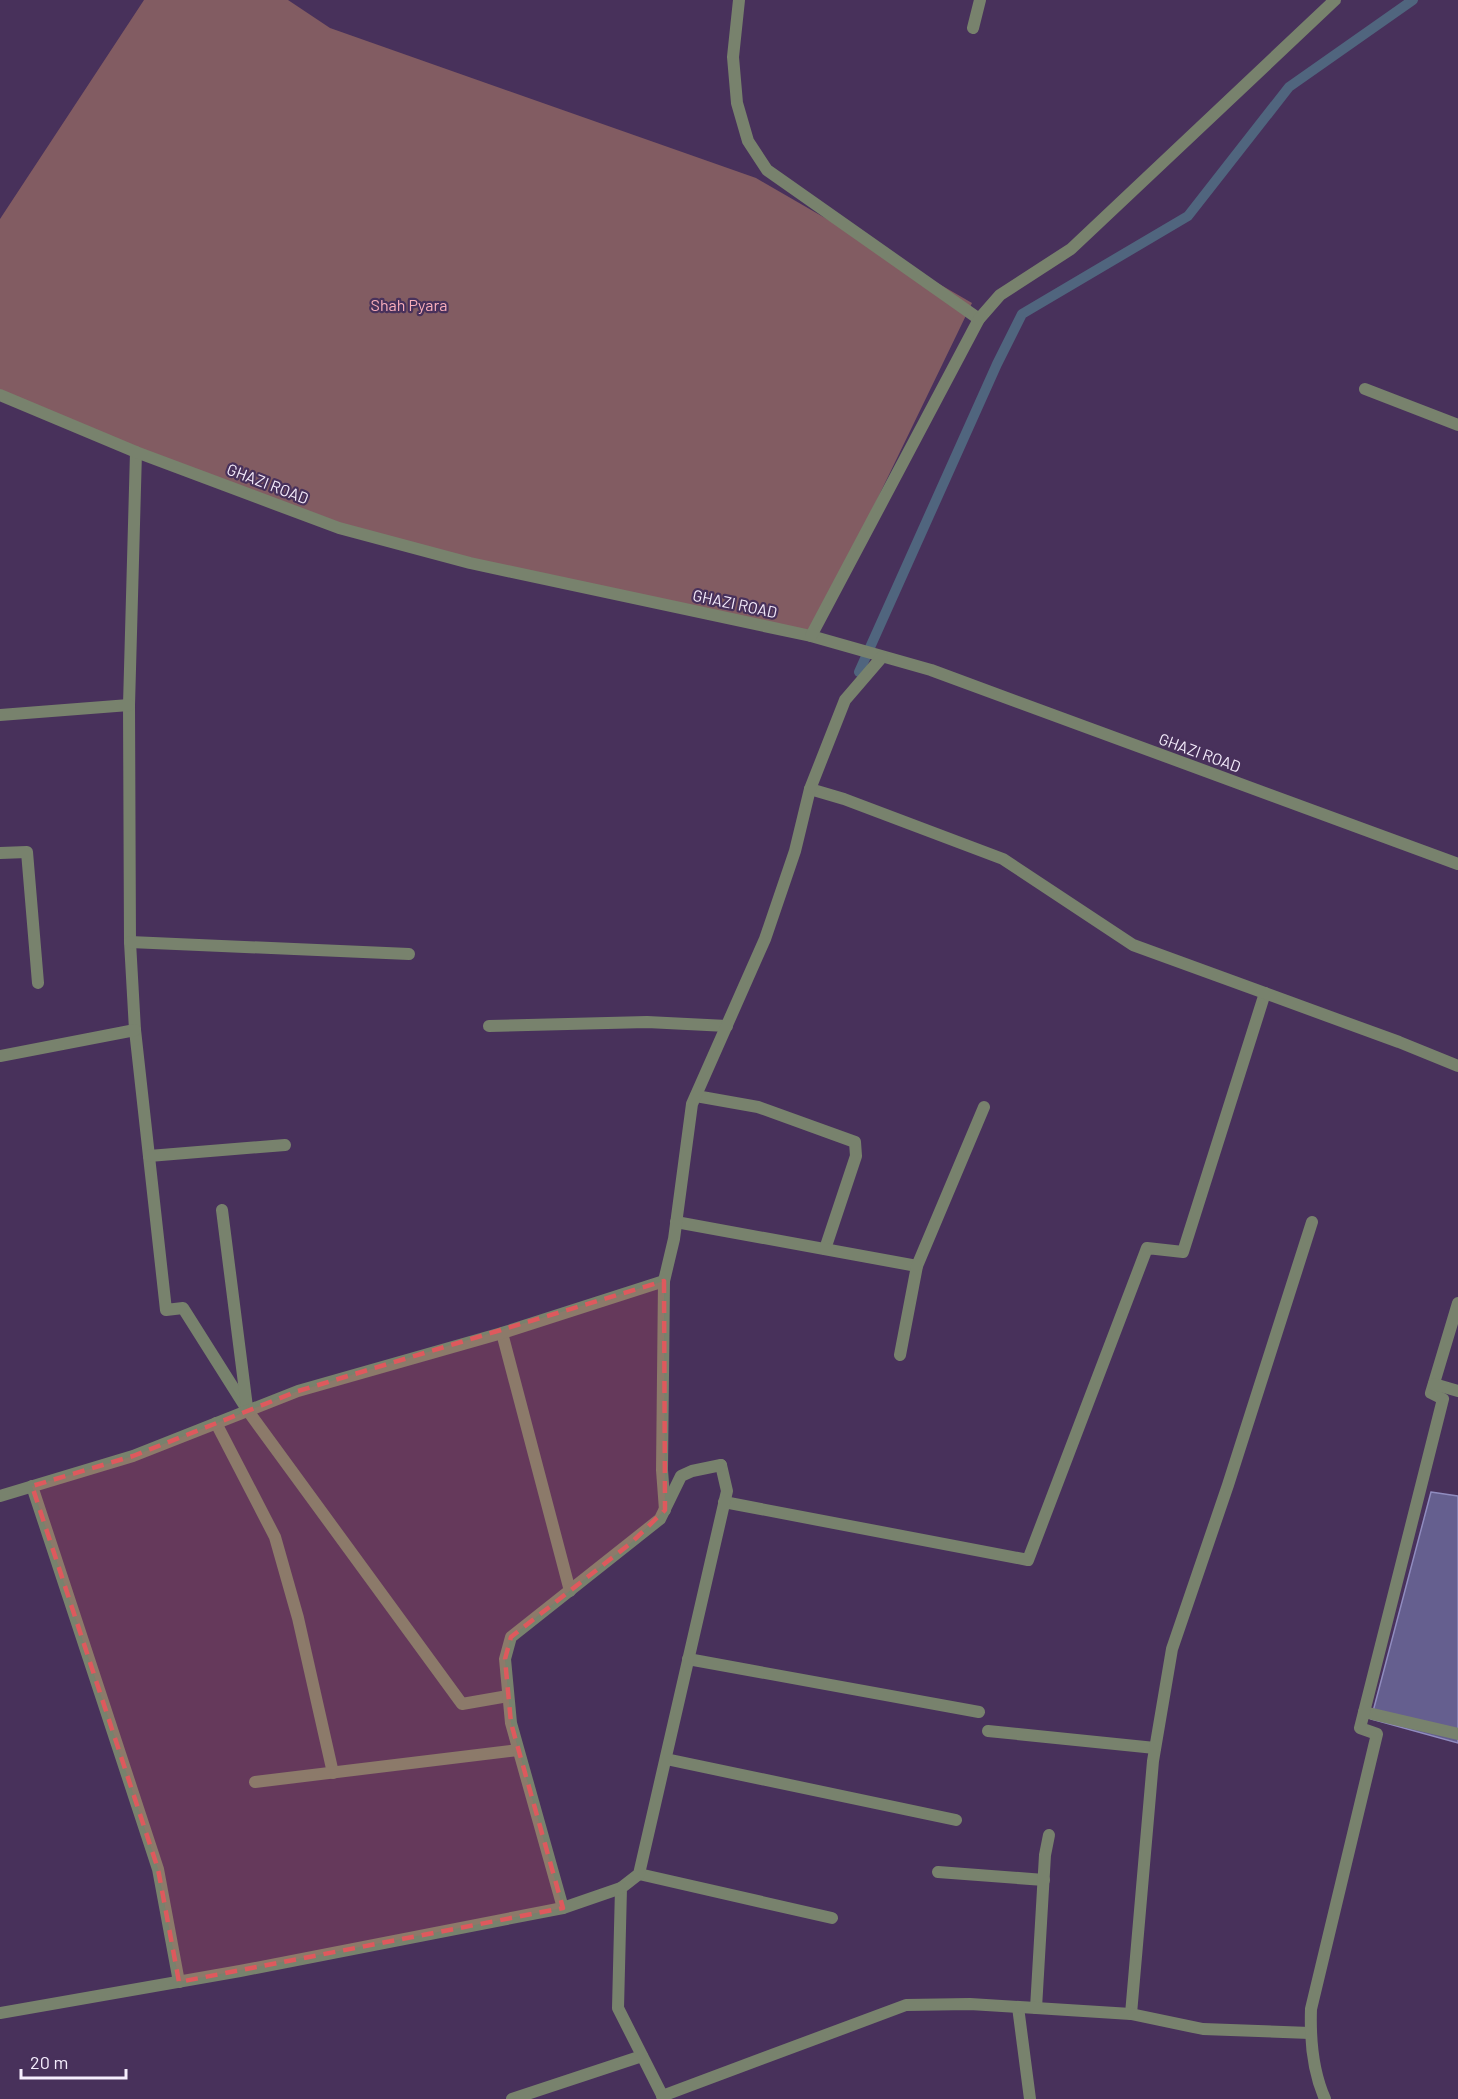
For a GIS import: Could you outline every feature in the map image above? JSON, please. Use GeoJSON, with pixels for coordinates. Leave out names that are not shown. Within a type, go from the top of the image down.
{"type":"FeatureCollection","features":[{"type":"Feature","properties":{"kind":"street"},"geometry":{"type":"LineString","coordinates":[[739,0],[733,57],[737,103],[748,141],[767,170],[979,319]]}},
{"type":"Feature","properties":{"kind":"street"},"geometry":{"type":"LineString","coordinates":[[973,28],[980,0]]}},
{"type":"Feature","properties":{"kind":"street"},"geometry":{"type":"LineString","coordinates":[[812,636],[979,319],[1000,295],[1071,249],[1335,0]]}},
{"type":"Feature","properties":{"kind":"street"},"geometry":{"type":"LineString","coordinates":[[1365,389],[1458,425]]}},
{"type":"Feature","properties":{"kind":"street","name":"GHAZI ROAD"},"geometry":{"type":"LineString","coordinates":[[0,395],[136,452],[339,528],[470,563],[812,636],[931,670],[1458,864]]}},
{"type":"Feature","properties":{"kind":"street"},"geometry":{"type":"LineString","coordinates":[[136,452],[129,705],[129,942],[135,1030],[166,1310],[183,1308],[248,1411],[462,1704],[508,1696]]}},
{"type":"Feature","properties":{"kind":"street"},"geometry":{"type":"LineString","coordinates":[[665,1510],[662,1470],[664,1281],[676,1222],[692,1104],[768,928],[795,851],[810,789],[845,700],[877,656]]}},
{"type":"Feature","properties":{"kind":"street"},"geometry":{"type":"LineString","coordinates":[[0,716],[129,705]]}},
{"type":"Feature","properties":{"kind":"street"},"geometry":{"type":"LineString","coordinates":[[810,789],[844,799],[1003,859],[1133,945],[1458,1066]]}},
{"type":"Feature","properties":{"kind":"street"},"geometry":{"type":"LineString","coordinates":[[0,853],[27,852],[38,983]]}},
{"type":"Feature","properties":{"kind":"street"},"geometry":{"type":"LineString","coordinates":[[129,942],[409,954]]}},
{"type":"Feature","properties":{"kind":"street"},"geometry":{"type":"LineString","coordinates":[[724,1502],[1028,1560],[1147,1248],[1184,1252],[1265,993]]}},
{"type":"Feature","properties":{"kind":"street"},"geometry":{"type":"LineString","coordinates":[[489,1026],[647,1022],[727,1026]]}},
{"type":"Feature","properties":{"kind":"street"},"geometry":{"type":"LineString","coordinates":[[0,1056],[135,1030]]}},
{"type":"Feature","properties":{"kind":"street"},"geometry":{"type":"LineString","coordinates":[[696,1096],[758,1107],[855,1142],[856,1155],[825,1249]]}},
{"type":"Feature","properties":{"kind":"street"},"geometry":{"type":"LineString","coordinates":[[900,1355],[917,1266],[984,1107]]}},
{"type":"Feature","properties":{"kind":"street"},"geometry":{"type":"LineString","coordinates":[[149,1156],[285,1145]]}},
{"type":"Feature","properties":{"kind":"street"},"geometry":{"type":"LineString","coordinates":[[222,1210],[248,1411]]}},
{"type":"Feature","properties":{"kind":"street"},"geometry":{"type":"LineString","coordinates":[[676,1222],[917,1266]]}},
{"type":"Feature","properties":{"kind":"street"},"geometry":{"type":"LineString","coordinates":[[1131,2014],[1155,1748],[1172,1649],[1228,1485],[1312,1222]]}},
{"type":"Feature","properties":{"kind":"street"},"geometry":{"type":"LineString","coordinates":[[0,1496],[133,1456],[298,1391],[502,1333],[664,1281]]}},
{"type":"Feature","properties":{"kind":"street"},"geometry":{"type":"LineString","coordinates":[[1325,2099],[1321,2090],[1310,2033],[1311,2009],[1377,1734],[1360,1728],[1443,1400],[1431,1393],[1458,1303]]}},
{"type":"Feature","properties":{"kind":"street"},"geometry":{"type":"LineString","coordinates":[[502,1333],[570,1591]]}},
{"type":"Feature","properties":{"kind":"street"},"geometry":{"type":"LineString","coordinates":[[1434,1384],[1458,1391]]}},
{"type":"Feature","properties":{"kind":"street"},"geometry":{"type":"LineString","coordinates":[[216,1423],[275,1537],[298,1618],[333,1773]]}},
{"type":"Feature","properties":{"kind":"street"},"geometry":{"type":"LineString","coordinates":[[0,2013],[178,1982],[563,1908],[621,1888],[639,1874],[727,1491],[721,1465],[692,1471],[681,1476],[660,1519],[511,1637],[505,1659],[510,1723],[563,1908]]}},
{"type":"Feature","properties":{"kind":"street"},"geometry":{"type":"LineString","coordinates":[[33,1486],[158,1869],[178,1982]]}},
{"type":"Feature","properties":{"kind":"street"},"geometry":{"type":"LineString","coordinates":[[688,1659],[979,1712]]}},
{"type":"Feature","properties":{"kind":"street"},"geometry":{"type":"LineString","coordinates":[[1364,1712],[1458,1734]]}},
{"type":"Feature","properties":{"kind":"street"},"geometry":{"type":"LineString","coordinates":[[988,1731],[1155,1748]]}},
{"type":"Feature","properties":{"kind":"street"},"geometry":{"type":"LineString","coordinates":[[255,1782],[518,1750]]}},
{"type":"Feature","properties":{"kind":"street"},"geometry":{"type":"LineString","coordinates":[[666,1759],[956,1820]]}},
{"type":"Feature","properties":{"kind":"street"},"geometry":{"type":"LineString","coordinates":[[1036,2008],[1049,1835]]}},
{"type":"Feature","properties":{"kind":"street"},"geometry":{"type":"LineString","coordinates":[[938,1872],[1044,1880]]}},
{"type":"Feature","properties":{"kind":"street"},"geometry":{"type":"LineString","coordinates":[[639,1874],[832,1918]]}},
{"type":"Feature","properties":{"kind":"street"},"geometry":{"type":"LineString","coordinates":[[621,1888],[618,2008],[663,2098],[906,2005],[970,2004],[1131,2014],[1203,2029],[1310,2033]]}},
{"type":"Feature","properties":{"kind":"street"},"geometry":{"type":"LineString","coordinates":[[1018,2007],[1030,2099]]}},
{"type":"Feature","properties":{"kind":"street"},"geometry":{"type":"LineString","coordinates":[[512,2099],[642,2056]]}},
{"type":"Feature","properties":{"kind":"highlighted area"},"geometry":{"type":"Polygon","coordinates":[[[664,1281],[665,1510],[631,1543],[511,1637],[505,1659],[511,1723],[563,1908],[179,1982],[158,1869],[32,1486],[133,1456],[298,1391],[664,1281]]]}},
{"type":"Feature","properties":{"kind":"green space","name":"Shah Pyara"},"geometry":{"type":"Polygon","coordinates":[[[144,0],[288,0],[330,28],[756,178],[972,303],[811,636],[339,528],[0,393],[0,219],[144,0]]]}},
{"type":"Feature","properties":{"kind":"building"},"geometry":{"type":"Polygon","coordinates":[[[1431,1492],[1458,1496],[1458,1743],[1371,1719],[1431,1492]]]}},
{"type":"Feature","properties":{"kind":"waterway"},"geometry":{"type":"LineString","coordinates":[[859,672],[997,364],[1022,314],[1188,216],[1289,87],[1413,0]]}}]}
